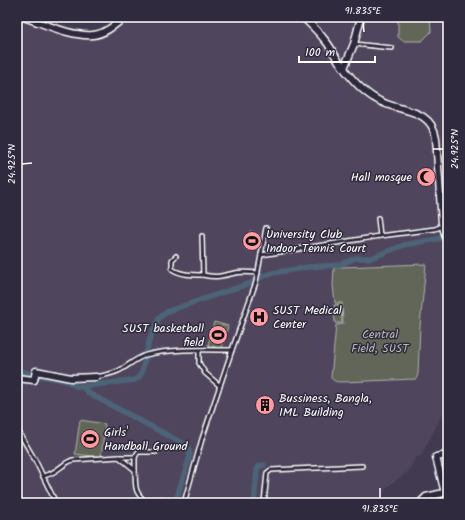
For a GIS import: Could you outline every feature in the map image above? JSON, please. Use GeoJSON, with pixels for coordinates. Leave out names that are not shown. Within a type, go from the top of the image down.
{"type":"FeatureCollection","features":[{"type":"Feature","properties":{"kind":"street"},"geometry":{"type":"LineString","coordinates":[[23,17],[60,30],[93,35],[108,30],[125,17]]}},
{"type":"Feature","properties":{"kind":"street"},"geometry":{"type":"LineString","coordinates":[[303,17],[324,38],[344,68],[359,86],[375,99],[386,105],[417,114],[426,119],[432,125],[436,138],[446,226],[445,237],[448,245]]}},
{"type":"Feature","properties":{"kind":"street"},"geometry":{"type":"LineString","coordinates":[[344,68],[354,44],[361,17]]}},
{"type":"Feature","properties":{"kind":"street"},"geometry":{"type":"LineString","coordinates":[[17,378],[34,380],[36,371],[71,378],[96,377]]}},
{"type":"Feature","properties":{"kind":"street"},"geometry":{"type":"LineString","coordinates":[[420,503],[426,497],[446,492],[436,457],[448,455]]}},
{"type":"Feature","properties":{"kind":"lane"},"geometry":{"type":"LineString","coordinates":[[354,44],[392,48]]}},
{"type":"Feature","properties":{"kind":"lane"},"geometry":{"type":"LineString","coordinates":[[378,218],[380,236]]}},
{"type":"Feature","properties":{"kind":"lane"},"geometry":{"type":"LineString","coordinates":[[261,255],[446,226]]}},
{"type":"Feature","properties":{"kind":"lane"},"geometry":{"type":"LineString","coordinates":[[184,503],[202,439],[256,282],[266,228]]}},
{"type":"Feature","properties":{"kind":"lane"},"geometry":{"type":"LineString","coordinates":[[202,236],[202,275]]}},
{"type":"Feature","properties":{"kind":"lane"},"geometry":{"type":"LineString","coordinates":[[176,256],[172,260],[172,269],[177,272],[214,278],[235,273],[258,273]]}},
{"type":"Feature","properties":{"kind":"lane"},"geometry":{"type":"LineString","coordinates":[[199,350],[199,363],[205,373],[220,386]]}},
{"type":"Feature","properties":{"kind":"lane"},"geometry":{"type":"LineString","coordinates":[[96,377],[109,375],[122,369],[134,360],[160,351],[232,350]]}},
{"type":"Feature","properties":{"kind":"lane"},"geometry":{"type":"LineString","coordinates":[[17,429],[44,476],[56,503]]}},
{"type":"Feature","properties":{"kind":"lane"},"geometry":{"type":"LineString","coordinates":[[156,452],[138,452],[134,457],[136,492],[146,503],[150,500],[161,499],[162,503]]}},
{"type":"Feature","properties":{"kind":"lane"},"geometry":{"type":"LineString","coordinates":[[119,457],[135,470]]}},
{"type":"Feature","properties":{"kind":"lane"},"geometry":{"type":"LineString","coordinates":[[44,476],[54,473],[69,461],[73,460],[134,457]]}},
{"type":"Feature","properties":{"kind":"lane"},"geometry":{"type":"LineString","coordinates":[[264,503],[267,473],[270,470],[362,466]]}},
{"type":"Feature","properties":{"kind":"shaded area"},"geometry":{"type":"Polygon","coordinates":[[[129,17],[448,17],[448,412],[445,412],[441,417],[421,456],[415,458],[408,472],[387,487],[379,503],[17,503],[17,18],[69,36],[94,38],[101,37],[113,30],[129,17]]]}},
{"type":"Feature","properties":{"kind":"green space"},"geometry":{"type":"Polygon","coordinates":[[[398,17],[430,17],[431,32],[422,41],[403,41],[398,37],[398,17]]]}},
{"type":"Feature","properties":{"kind":"green space","name":"University Club Indoor Tennis Court"},"geometry":{"type":"Polygon","coordinates":[[[250,231],[258,234],[253,251],[245,249],[250,231]]]}},
{"type":"Feature","properties":{"kind":"green space","name":"Central Field, SUST"},"geometry":{"type":"Polygon","coordinates":[[[426,264],[420,326],[418,374],[416,379],[336,382],[332,379],[336,325],[343,324],[342,303],[335,303],[333,285],[334,268],[426,264]]]}},
{"type":"Feature","properties":{"kind":"green space"},"geometry":{"type":"Polygon","coordinates":[[[341,304],[342,323],[335,323],[334,305],[341,304]]]}},
{"type":"Feature","properties":{"kind":"green space","name":"SUST basketball field"},"geometry":{"type":"Polygon","coordinates":[[[214,322],[228,326],[222,349],[208,345],[214,322]]]}},
{"type":"Feature","properties":{"kind":"green space","name":"Girls' Handball Ground"},"geometry":{"type":"Polygon","coordinates":[[[80,420],[105,424],[101,457],[75,454],[80,420]]]}},
{"type":"Feature","properties":{"kind":"waterway"},"geometry":{"type":"LineString","coordinates":[[17,370],[38,376],[67,381],[78,387],[135,380],[142,372],[149,341],[159,318],[168,311],[251,283],[263,276],[273,273],[308,267],[339,265],[356,258],[371,258],[404,245],[448,237]]}},
{"type":"Feature","properties":{"kind":"waterway"},"geometry":{"type":"LineString","coordinates":[[81,386],[90,394],[182,443],[189,449],[190,456],[175,503]]}},
{"type":"Feature","properties":{"kind":"waterway"},"geometry":{"type":"LineString","coordinates":[[254,503],[257,470],[259,466],[264,465]]}},
{"type":"Feature","properties":{"kind":"place","name":"Hall mosque"},"geometry":{"type":"Point","coordinates":[426,177]}},
{"type":"Feature","properties":{"kind":"place","name":"University Club Indoor Tennis Court"},"geometry":{"type":"Point","coordinates":[252,241]}},
{"type":"Feature","properties":{"kind":"place","name":"SUST Medical Center"},"geometry":{"type":"Point","coordinates":[259,317]}},
{"type":"Feature","properties":{"kind":"place","name":"SUST basketball field"},"geometry":{"type":"Point","coordinates":[218,335]}},
{"type":"Feature","properties":{"kind":"place","name":"Bussiness, Bangla, IML Building"},"geometry":{"type":"Point","coordinates":[265,405]}},
{"type":"Feature","properties":{"kind":"place","name":"Girls' Handball Ground"},"geometry":{"type":"Point","coordinates":[90,439]}}]}
